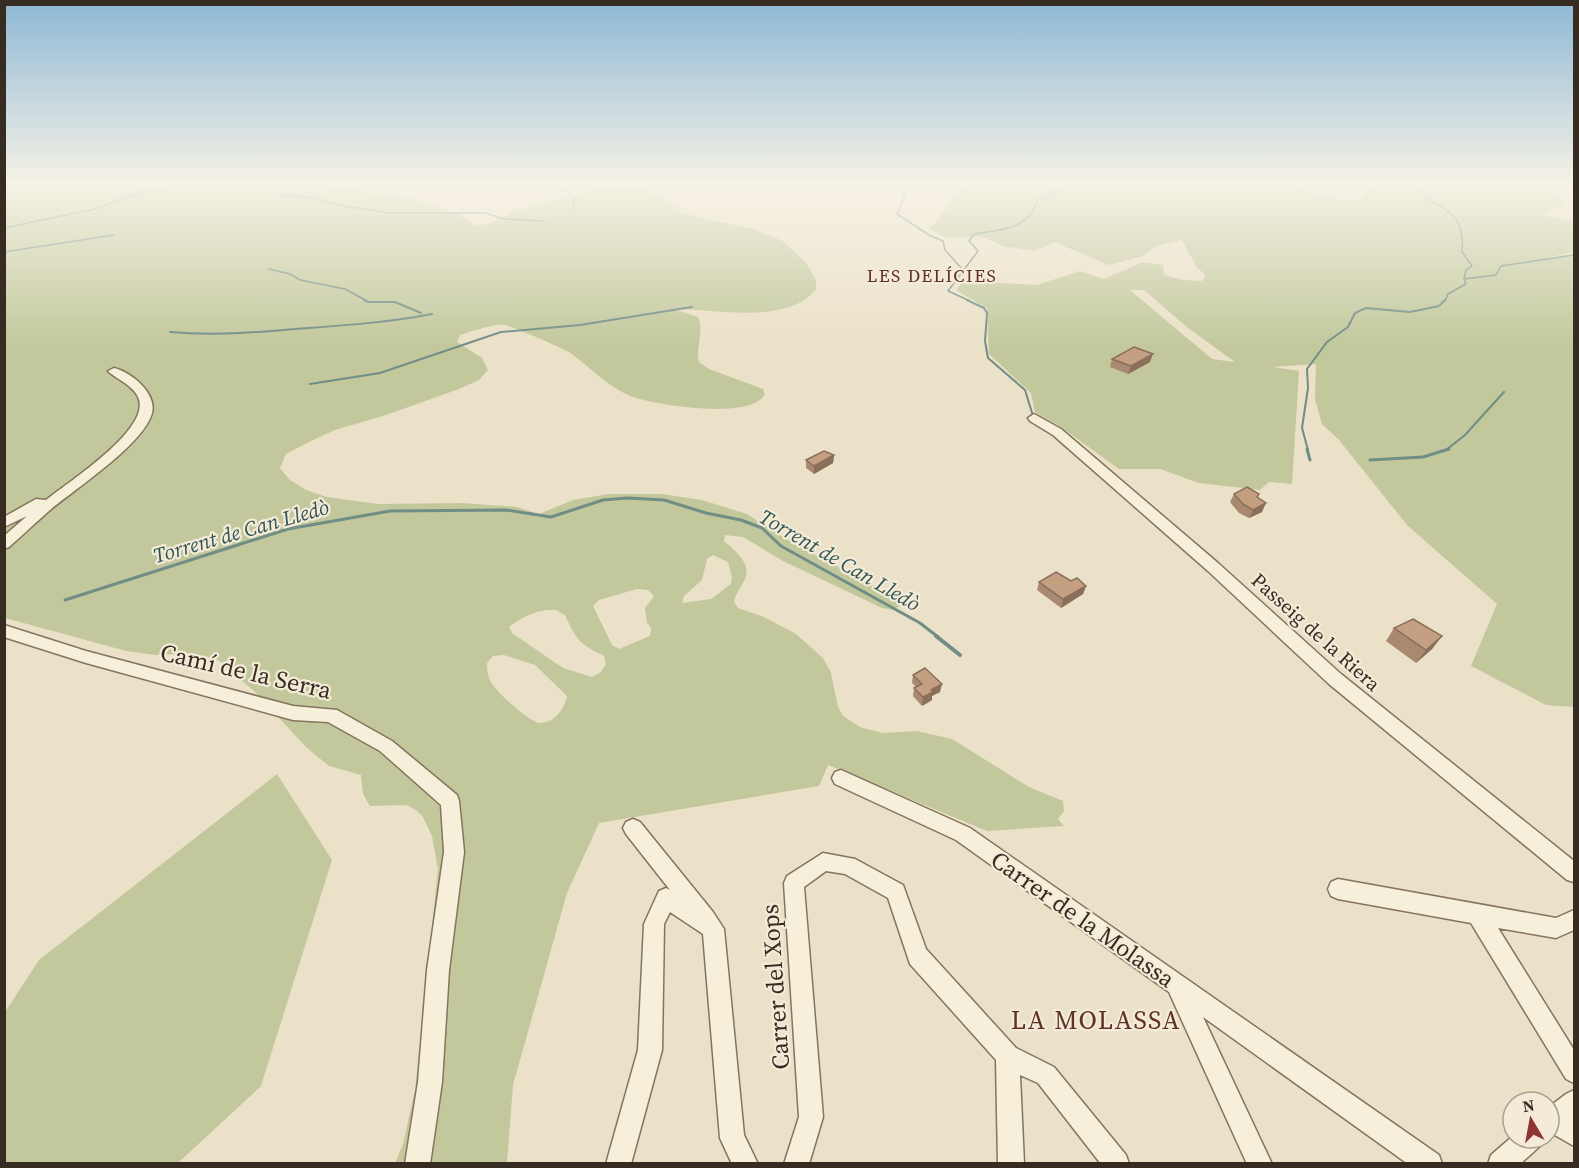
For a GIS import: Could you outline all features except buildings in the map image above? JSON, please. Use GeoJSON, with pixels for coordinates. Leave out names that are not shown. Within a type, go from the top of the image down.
{"type":"FeatureCollection","features":[{"type":"Feature","properties":{"kind":"street"},"geometry":{"type":"LineString","coordinates":[[4,544],[133,435],[146,413],[145,398],[136,386],[114,371]]}},
{"type":"Feature","properties":{"kind":"street","name":"Passeig de la Riera"},"geometry":{"type":"LineString","coordinates":[[1034,418],[1057,432],[1213,567],[1335,679],[1575,873]]}},
{"type":"Feature","properties":{"kind":"street"},"geometry":{"type":"LineString","coordinates":[[4,523],[81,479]]}},
{"type":"Feature","properties":{"kind":"street","name":"Camí de la Serra"},"geometry":{"type":"LineString","coordinates":[[4,630],[86,657],[292,713],[331,715],[386,746],[450,801],[454,852],[438,970],[430,1082],[417,1164]]}},
{"type":"Feature","properties":{"kind":"street","name":"Carrer de la Molassa"},"geometry":{"type":"LineString","coordinates":[[841,778],[963,834],[1431,1164]]}},
{"type":"Feature","properties":{"kind":"street"},"geometry":{"type":"LineString","coordinates":[[633,828],[713,929],[732,1138],[746,1164]]}},
{"type":"Feature","properties":{"kind":"street","name":"Carrer del Xops"},"geometry":{"type":"LineString","coordinates":[[796,1164],[811,1117],[794,883],[823,862],[848,865],[896,892],[918,956],[1008,1056],[1046,1075],[1117,1164]]}},
{"type":"Feature","properties":{"kind":"street"},"geometry":{"type":"LineString","coordinates":[[1338,889],[1556,928],[1575,920]]}},
{"type":"Feature","properties":{"kind":"street"},"geometry":{"type":"LineString","coordinates":[[618,1164],[650,1050],[654,924],[666,898],[713,929]]}},
{"type":"Feature","properties":{"kind":"street"},"geometry":{"type":"LineString","coordinates":[[1477,913],[1575,1071]]}},
{"type":"Feature","properties":{"kind":"street"},"geometry":{"type":"LineString","coordinates":[[1177,986],[1260,1164]]}},
{"type":"Feature","properties":{"kind":"street"},"geometry":{"type":"LineString","coordinates":[[1008,1056],[1011,1164]]}},
{"type":"Feature","properties":{"kind":"street"},"geometry":{"type":"LineString","coordinates":[[1561,1113],[1575,1101]]}},
{"type":"Feature","properties":{"kind":"street"},"geometry":{"type":"LineString","coordinates":[[1561,1126],[1575,1134]]}},
{"type":"Feature","properties":{"kind":"street"},"geometry":{"type":"LineString","coordinates":[[1500,1164],[1516,1150]]}},
{"type":"Feature","properties":{"kind":"green space"},"geometry":{"type":"Polygon","coordinates":[[[5,237],[772,237],[783,241],[806,263],[816,280],[816,290],[803,301],[787,308],[750,313],[674,309],[698,317],[701,328],[699,362],[709,369],[763,389],[765,394],[756,402],[741,407],[722,409],[678,406],[640,399],[613,387],[568,351],[505,325],[495,325],[460,335],[457,342],[482,358],[488,370],[479,380],[386,415],[335,430],[286,454],[280,468],[290,480],[306,490],[327,497],[378,504],[462,503],[517,507],[539,514],[573,500],[609,494],[662,494],[702,500],[747,514],[796,545],[898,598],[900,606],[893,610],[882,608],[783,561],[743,537],[725,535],[724,541],[741,557],[747,573],[734,602],[738,608],[764,617],[796,634],[823,658],[831,673],[838,707],[843,716],[860,727],[883,733],[917,731],[952,739],[1029,787],[1063,801],[1064,811],[1058,819],[1064,826],[987,831],[828,765],[819,786],[599,823],[567,893],[513,1085],[507,1163],[395,1163],[403,1144],[415,1090],[438,869],[432,836],[423,817],[406,805],[370,806],[363,794],[361,775],[329,766],[307,748],[254,691],[218,660],[192,653],[156,655],[126,651],[5,618],[5,237]],[[713,555],[707,559],[702,580],[684,596],[682,603],[711,599],[731,584],[732,578],[728,562],[713,555]],[[637,589],[599,600],[593,606],[612,645],[619,649],[650,636],[651,628],[647,623],[645,608],[654,596],[648,590],[637,589]],[[547,610],[518,621],[509,627],[512,633],[563,668],[592,677],[601,672],[606,664],[604,656],[580,640],[565,615],[556,610],[547,610]],[[504,655],[493,656],[487,663],[490,680],[496,689],[515,707],[535,721],[540,723],[555,718],[567,696],[535,665],[504,655]]]}},
{"type":"Feature","properties":{"kind":"green space"},"geometry":{"type":"Polygon","coordinates":[[[943,237],[1574,237],[1574,252],[1545,258],[1574,254],[1574,707],[1546,705],[1471,666],[1497,604],[1407,525],[1339,440],[1322,424],[1315,399],[1316,364],[1273,367],[1299,371],[1292,484],[1269,482],[1260,490],[1199,483],[1160,469],[1119,469],[1061,427],[1035,412],[1031,393],[989,354],[987,308],[956,290],[963,281],[1037,285],[1080,271],[1104,279],[1143,262],[1163,265],[1164,275],[1183,280],[1202,281],[1206,275],[1197,268],[1182,240],[1156,246],[1143,256],[1109,265],[1054,242],[1035,251],[1003,246],[983,237],[943,237]],[[1130,290],[1212,359],[1235,362],[1188,328],[1144,290],[1130,290]]]}},
{"type":"Feature","properties":{"kind":"green space"},"geometry":{"type":"Polygon","coordinates":[[[277,774],[332,860],[261,1086],[178,1163],[5,1163],[5,1012],[39,960],[277,774]]]}},
{"type":"Feature","properties":{"kind":"waterway"},"geometry":{"type":"LineString","coordinates":[[4,252],[104,237]]}},
{"type":"Feature","properties":{"kind":"waterway"},"geometry":{"type":"LineString","coordinates":[[933,237],[943,241],[945,250],[963,270]]}},
{"type":"Feature","properties":{"kind":"waterway"},"geometry":{"type":"LineString","coordinates":[[963,270],[978,251],[969,241],[972,237]]}},
{"type":"Feature","properties":{"kind":"waterway"},"geometry":{"type":"LineString","coordinates":[[1462,237],[1462,252],[1472,266],[1466,270],[1464,279]]}},
{"type":"Feature","properties":{"kind":"waterway"},"geometry":{"type":"LineString","coordinates":[[1464,279],[1496,275],[1501,266],[1574,255]]}},
{"type":"Feature","properties":{"kind":"waterway"},"geometry":{"type":"LineString","coordinates":[[269,269],[290,274],[300,280],[345,289],[367,301]]}},
{"type":"Feature","properties":{"kind":"waterway"},"geometry":{"type":"LineString","coordinates":[[963,270],[948,291],[970,301]]}},
{"type":"Feature","properties":{"kind":"waterway"},"geometry":{"type":"LineString","coordinates":[[1445,301],[1448,294],[1466,284],[1464,279]]}},
{"type":"Feature","properties":{"kind":"waterway"},"geometry":{"type":"LineString","coordinates":[[364,300],[395,302],[421,313]]}},
{"type":"Feature","properties":{"kind":"waterway"},"geometry":{"type":"LineString","coordinates":[[967,300],[984,308],[987,313],[985,341],[988,358],[1025,390],[1033,416]]}},
{"type":"Feature","properties":{"kind":"waterway"},"geometry":{"type":"LineString","coordinates":[[1308,450],[1302,428],[1308,388],[1307,369],[1327,342],[1348,327],[1355,313],[1366,308],[1410,312],[1439,306],[1445,300]]}},
{"type":"Feature","properties":{"kind":"waterway"},"geometry":{"type":"LineString","coordinates":[[310,384],[380,373],[501,332],[580,325],[692,307]]}},
{"type":"Feature","properties":{"kind":"waterway"},"geometry":{"type":"LineString","coordinates":[[170,332],[204,334],[256,332],[370,323],[432,314]]}},
{"type":"Feature","properties":{"kind":"waterway"},"geometry":{"type":"LineString","coordinates":[[1446,450],[1465,435],[1504,392]]}},
{"type":"Feature","properties":{"kind":"waterway"},"geometry":{"type":"LineString","coordinates":[[1307,449],[1310,460]]}},
{"type":"Feature","properties":{"kind":"waterway"},"geometry":{"type":"LineString","coordinates":[[1370,460],[1423,457],[1446,450]]}},
{"type":"Feature","properties":{"kind":"waterway","name":"Torrent de Can Lledò"},"geometry":{"type":"LineString","coordinates":[[65,600],[288,529],[390,511],[506,510],[551,517],[603,500],[627,498],[664,500],[706,513],[741,520],[762,528],[781,546],[920,623],[938,637]]}},
{"type":"Feature","properties":{"kind":"waterway","name":"Torrent de Can Lledò"},"geometry":{"type":"LineString","coordinates":[[936,636],[960,655]]}},
{"type":"Feature","properties":{"kind":"district","name":"LES DELÍCIES"},"geometry":{"type":"Point","coordinates":[932,275]}},
{"type":"Feature","properties":{"kind":"district","name":"LA MOLASSA"},"geometry":{"type":"Point","coordinates":[1096,1020]}}]}
